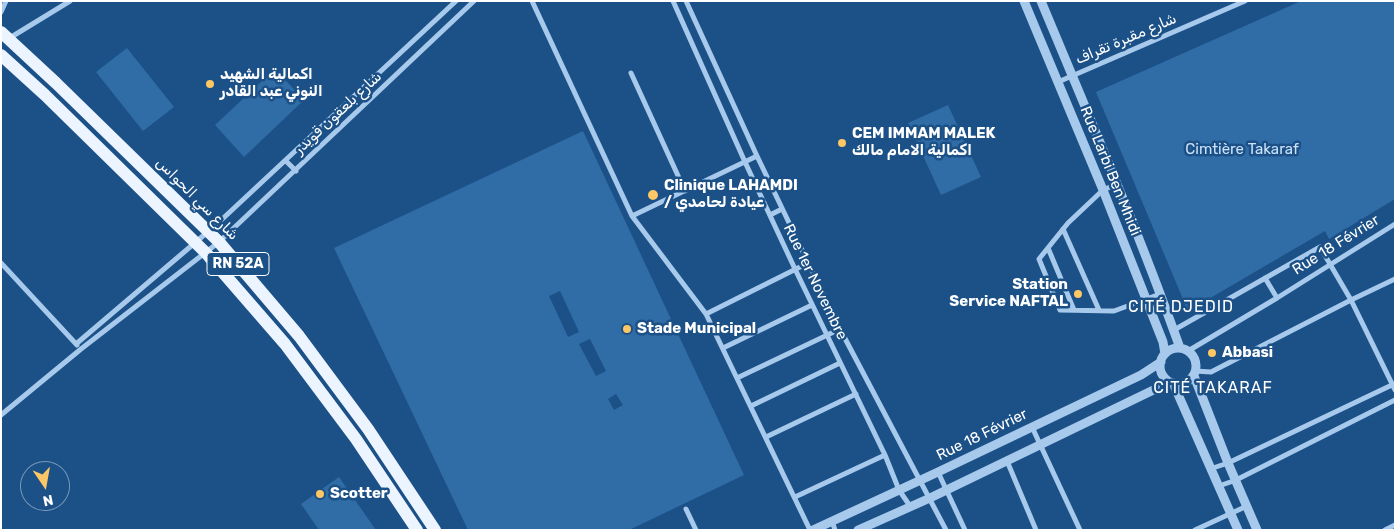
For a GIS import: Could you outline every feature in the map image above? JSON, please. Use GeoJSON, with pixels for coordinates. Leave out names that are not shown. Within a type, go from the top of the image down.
{"type":"FeatureCollection","features":[{"type":"Feature","properties":{"kind":"main road","name":"شارع سي الحواس"},"geometry":{"type":"LineString","coordinates":[[5,35],[219,242],[299,336],[368,429],[435,530]]}},
{"type":"Feature","properties":{"kind":"main road","name":"RN 52A"},"geometry":{"type":"LineString","coordinates":[[1,55],[52,102],[206,253],[285,344],[356,439],[417,530]]}},
{"type":"Feature","properties":{"kind":"street"},"geometry":{"type":"LineString","coordinates":[[1,12],[6,1]]}},
{"type":"Feature","properties":{"kind":"street"},"geometry":{"type":"LineString","coordinates":[[5,35],[70,1]]}},
{"type":"Feature","properties":{"kind":"street","name":"شارع بلعقون قويدر"},"geometry":{"type":"LineString","coordinates":[[76,344],[208,232],[456,1]]}},
{"type":"Feature","properties":{"kind":"street","name":"شارع بلعقون قويدر"},"geometry":{"type":"LineString","coordinates":[[1,415],[81,349],[219,242],[474,1]]}},
{"type":"Feature","properties":{"kind":"street"},"geometry":{"type":"LineString","coordinates":[[532,1],[632,216],[706,314],[811,530]]}},
{"type":"Feature","properties":{"kind":"street","name":"Rue 1er Novembre"},"geometry":{"type":"LineString","coordinates":[[673,1],[795,269],[885,455],[899,490],[910,506]]}},
{"type":"Feature","properties":{"kind":"street","name":"Rue 1er Novembre"},"geometry":{"type":"LineString","coordinates":[[686,1],[757,156],[840,329],[930,498]]}},
{"type":"Feature","properties":{"kind":"street","name":"Rue Larbi Ben Mhidi"},"geometry":{"type":"LineString","coordinates":[[1024,1],[1103,190],[1163,342],[1163,358]]}},
{"type":"Feature","properties":{"kind":"street","name":"Rue Larbi Ben Mhidi"},"geometry":{"type":"LineString","coordinates":[[1040,1],[1117,184],[1174,330],[1184,349]]}},
{"type":"Feature","properties":{"kind":"street","name":"شارع مقبرة تقراف"},"geometry":{"type":"LineString","coordinates":[[1058,82],[1245,1]]}},
{"type":"Feature","properties":{"kind":"street"},"geometry":{"type":"LineString","coordinates":[[438,19],[447,27]]}},
{"type":"Feature","properties":{"kind":"street"},"geometry":{"type":"LineString","coordinates":[[631,73],[685,191]]}},
{"type":"Feature","properties":{"kind":"street"},"geometry":{"type":"LineString","coordinates":[[368,84],[378,93]]}},
{"type":"Feature","properties":{"kind":"street"},"geometry":{"type":"LineString","coordinates":[[632,216],[757,156]]}},
{"type":"Feature","properties":{"kind":"street"},"geometry":{"type":"LineString","coordinates":[[286,161],[296,170]]}},
{"type":"Feature","properties":{"kind":"street"},"geometry":{"type":"LineString","coordinates":[[1117,184],[1103,190],[1068,223],[1038,259],[1060,310],[1114,311],[1161,294]]}},
{"type":"Feature","properties":{"kind":"street"},"geometry":{"type":"LineString","coordinates":[[770,215],[782,209]]}},
{"type":"Feature","properties":{"kind":"street","name":"Rue 18 Février"},"geometry":{"type":"LineString","coordinates":[[1184,349],[1277,298],[1395,224]]}},
{"type":"Feature","properties":{"kind":"street"},"geometry":{"type":"LineString","coordinates":[[1063,229],[1099,310]]}},
{"type":"Feature","properties":{"kind":"street"},"geometry":{"type":"LineString","coordinates":[[1174,330],[1320,247],[1351,300],[1394,386],[1228,463],[1210,469]]}},
{"type":"Feature","properties":{"kind":"street"},"geometry":{"type":"LineString","coordinates":[[1048,248],[1074,310]]}},
{"type":"Feature","properties":{"kind":"street"},"geometry":{"type":"LineString","coordinates":[[1,263],[81,349]]}},
{"type":"Feature","properties":{"kind":"street"},"geometry":{"type":"LineString","coordinates":[[706,314],[808,263]]}},
{"type":"Feature","properties":{"kind":"street"},"geometry":{"type":"LineString","coordinates":[[1265,278],[1277,298]]}},
{"type":"Feature","properties":{"kind":"street"},"geometry":{"type":"LineString","coordinates":[[1257,530],[1228,463],[1195,374],[1195,358],[1184,349],[1169,350],[1163,358],[1161,372],[1166,379],[1172,382],[1184,383],[1195,374],[1211,372],[1395,279]]}},
{"type":"Feature","properties":{"kind":"street"},"geometry":{"type":"LineString","coordinates":[[723,348],[812,305]]}},
{"type":"Feature","properties":{"kind":"street"},"geometry":{"type":"LineString","coordinates":[[738,378],[840,329]]}},
{"type":"Feature","properties":{"kind":"street","name":"Rue 18 Février"},"geometry":{"type":"LineString","coordinates":[[811,530],[834,525],[899,490],[1141,374],[1163,358]]}},
{"type":"Feature","properties":{"kind":"street"},"geometry":{"type":"LineString","coordinates":[[750,406],[840,363]]}},
{"type":"Feature","properties":{"kind":"street"},"geometry":{"type":"LineString","coordinates":[[858,530],[930,498],[1172,382]]}},
{"type":"Feature","properties":{"kind":"street"},"geometry":{"type":"LineString","coordinates":[[1172,382],[1238,530]]}},
{"type":"Feature","properties":{"kind":"street"},"geometry":{"type":"LineString","coordinates":[[766,437],[856,394]]}},
{"type":"Feature","properties":{"kind":"street"},"geometry":{"type":"LineString","coordinates":[[1218,486],[1236,480],[1395,400]]}},
{"type":"Feature","properties":{"kind":"street"},"geometry":{"type":"LineString","coordinates":[[1032,427],[1080,530]]}},
{"type":"Feature","properties":{"kind":"street"},"geometry":{"type":"LineString","coordinates":[[795,497],[885,455]]}},
{"type":"Feature","properties":{"kind":"street"},"geometry":{"type":"LineString","coordinates":[[1007,461],[1036,530]]}},
{"type":"Feature","properties":{"kind":"street"},"geometry":{"type":"LineString","coordinates":[[938,472],[965,530]]}},
{"type":"Feature","properties":{"kind":"street"},"geometry":{"type":"LineString","coordinates":[[930,498],[946,530]]}},
{"type":"Feature","properties":{"kind":"street"},"geometry":{"type":"LineString","coordinates":[[1195,530],[1247,506]]}},
{"type":"Feature","properties":{"kind":"street"},"geometry":{"type":"LineString","coordinates":[[686,509],[696,530]]}},
{"type":"Feature","properties":{"kind":"street"},"geometry":{"type":"LineString","coordinates":[[1385,530],[1395,524]]}},
{"type":"Feature","properties":{"kind":"green space","name":"Cimtière Takaraf"},"geometry":{"type":"Polygon","coordinates":[[[1301,1],[1395,1],[1395,199],[1329,239],[1325,231],[1188,311],[1096,92],[1301,1]]]}},
{"type":"Feature","properties":{"kind":"green space"},"geometry":{"type":"Polygon","coordinates":[[[127,48],[174,107],[143,131],[96,72],[127,48]]]}},
{"type":"Feature","properties":{"kind":"green space"},"geometry":{"type":"Polygon","coordinates":[[[275,69],[304,100],[244,157],[215,125],[275,69]]]}},
{"type":"Feature","properties":{"kind":"green space"},"geometry":{"type":"Polygon","coordinates":[[[948,105],[981,177],[941,195],[908,123],[948,105]]]}},
{"type":"Feature","properties":{"kind":"green space","name":"Stade Municipal"},"geometry":{"type":"Polygon","coordinates":[[[583,131],[744,475],[629,530],[468,530],[334,248],[583,131]],[[560,291],[549,296],[568,337],[579,332],[560,291]],[[590,339],[579,344],[596,376],[606,371],[590,339]],[[616,394],[608,399],[614,410],[623,405],[616,394]]]}},
{"type":"Feature","properties":{"kind":"green space"},"geometry":{"type":"Polygon","coordinates":[[[339,477],[376,530],[319,530],[301,504],[339,477]]]}},
{"type":"Feature","properties":{"kind":"place","name":"اكمالية الشهيد النوني عبد القادر"},"geometry":{"type":"Point","coordinates":[210,84]}},
{"type":"Feature","properties":{"kind":"place","name":"CEM IMMAM MALEK اكمالية الامام مالك"},"geometry":{"type":"Point","coordinates":[842,143]}},
{"type":"Feature","properties":{"kind":"place","name":"Clinique LAHAMDI / عيادة لحامدي"},"geometry":{"type":"Point","coordinates":[653,195]}},
{"type":"Feature","properties":{"kind":"place","name":"Station Service NAFTAL"},"geometry":{"type":"Point","coordinates":[1078,294]}},
{"type":"Feature","properties":{"kind":"place","name":"Stade Municipal"},"geometry":{"type":"Point","coordinates":[627,329]}},
{"type":"Feature","properties":{"kind":"place","name":"Abbasi"},"geometry":{"type":"Point","coordinates":[1212,353]}},
{"type":"Feature","properties":{"kind":"place","name":"Scotter"},"geometry":{"type":"Point","coordinates":[320,494]}},
{"type":"Feature","properties":{"kind":"district","name":"CITÉ DJEDID"},"geometry":{"type":"Point","coordinates":[1181,307]}},
{"type":"Feature","properties":{"kind":"district","name":"CITÉ TAKARAF"},"geometry":{"type":"Point","coordinates":[1213,388]}}]}
